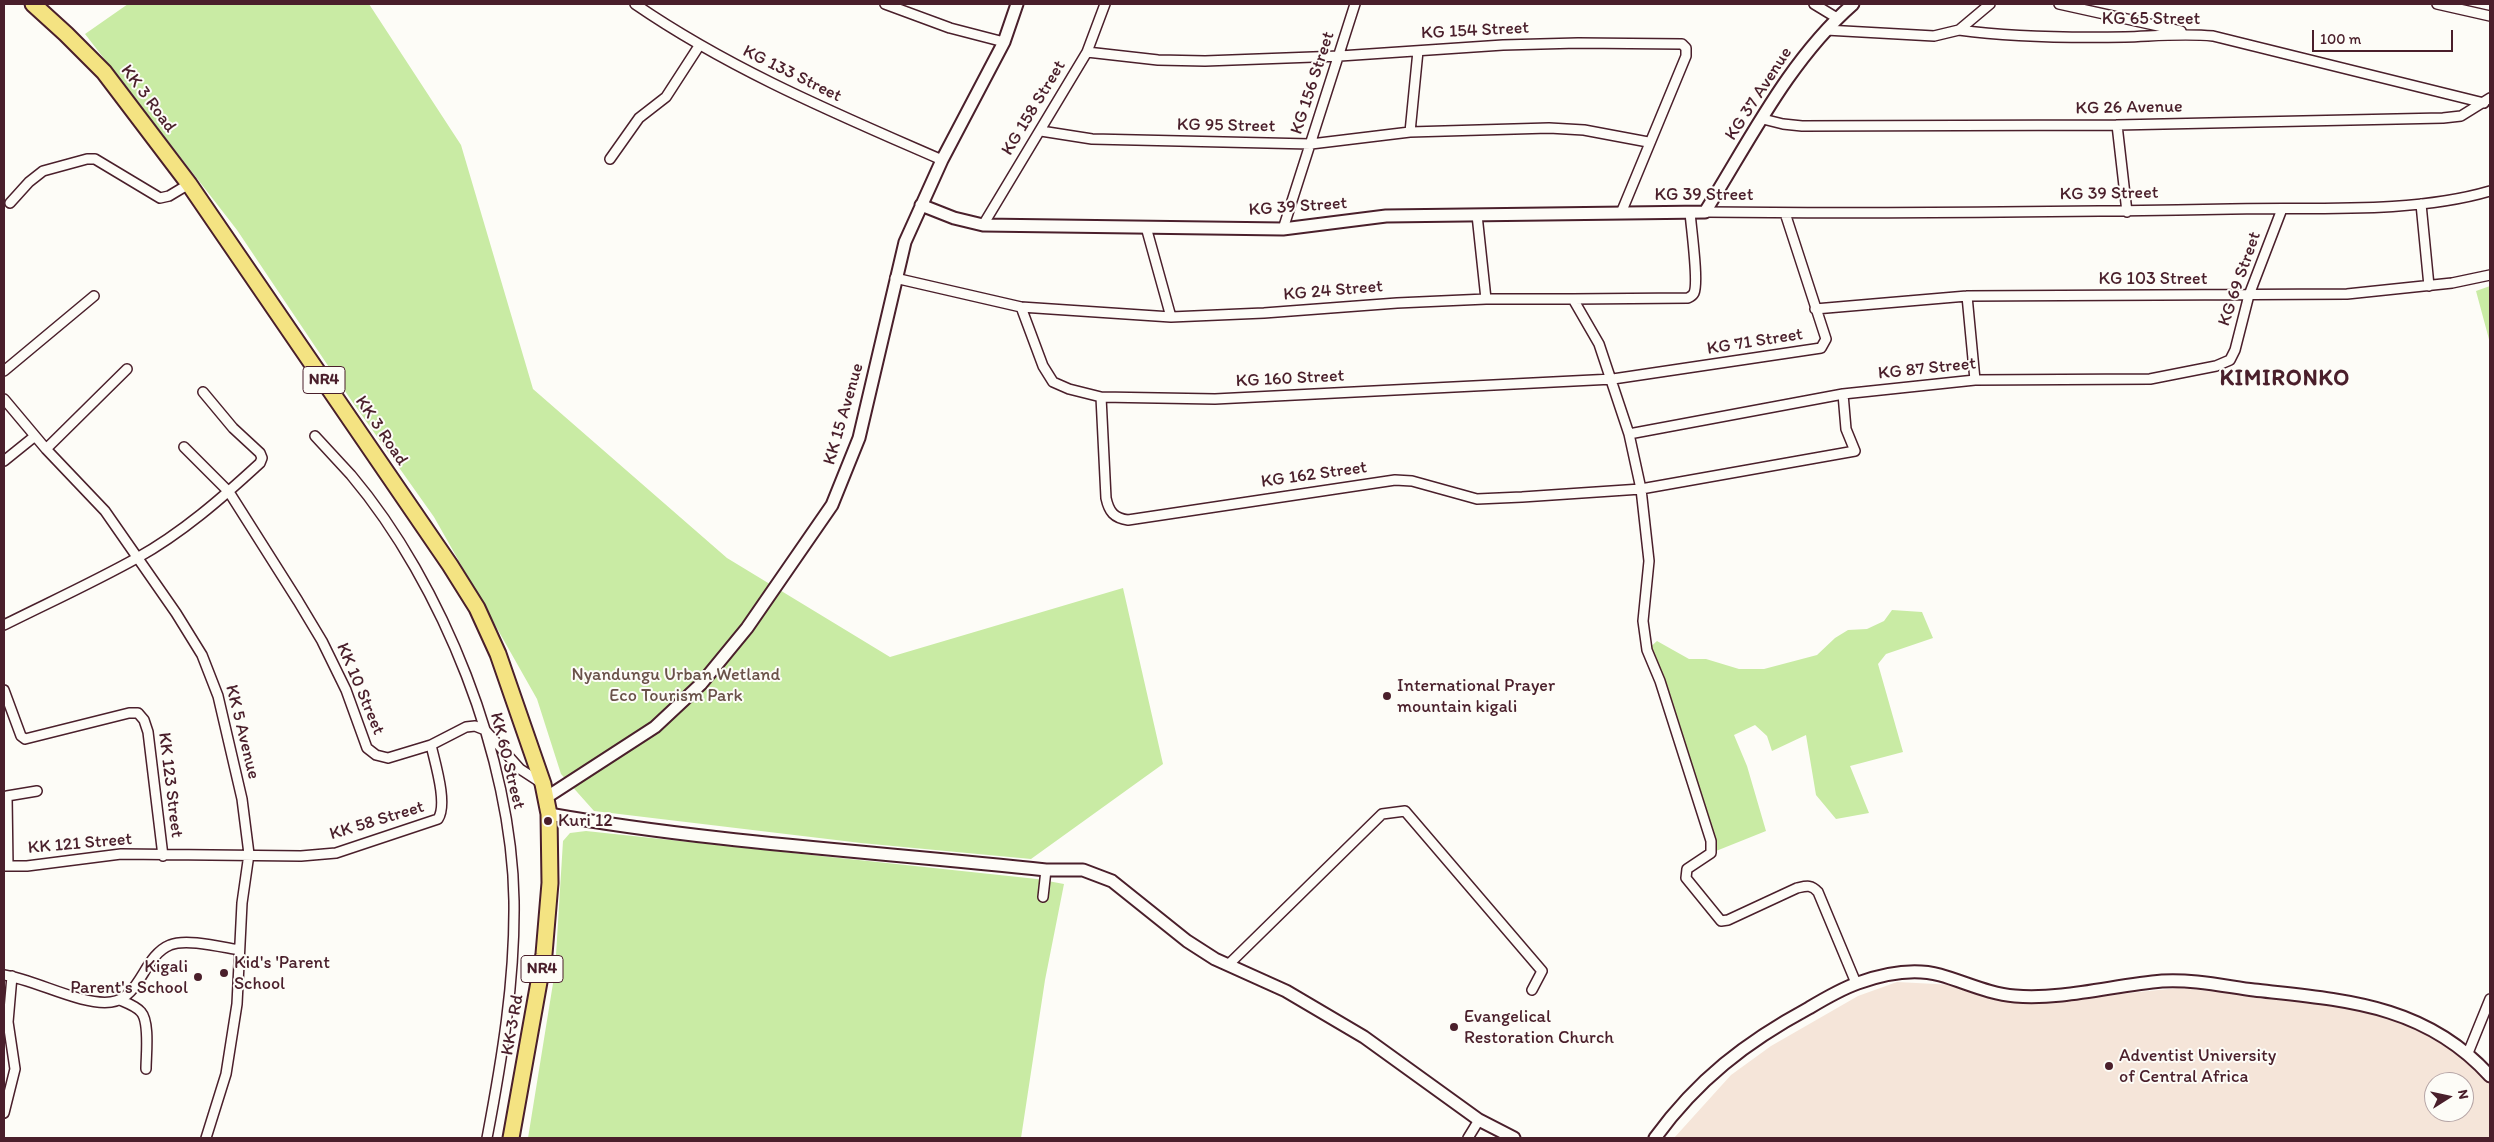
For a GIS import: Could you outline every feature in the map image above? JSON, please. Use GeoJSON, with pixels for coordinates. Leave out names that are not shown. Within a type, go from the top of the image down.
{"type":"FeatureCollection","features":[{"type":"Feature","properties":{"kind":"highway","name":"KK 3 Road"},"geometry":{"type":"LineString","coordinates":[[33,4],[104,72],[189,184],[450,565],[477,608],[505,673],[545,791]]}},
{"type":"Feature","properties":{"kind":"highway","name":"KK 3 Rd"},"geometry":{"type":"LineString","coordinates":[[511,1138],[544,954],[550,883],[549,814],[545,791]]}},
{"type":"Feature","properties":{"kind":"street","name":"KG 133 Street"},"geometry":{"type":"LineString","coordinates":[[636,4],[699,46],[753,75],[827,110],[942,160]]}},
{"type":"Feature","properties":{"kind":"street"},"geometry":{"type":"LineString","coordinates":[[885,4],[950,28],[1004,42]]}},
{"type":"Feature","properties":{"kind":"street","name":"KK 15 Avenue"},"geometry":{"type":"LineString","coordinates":[[545,791],[654,728],[679,707],[701,684],[747,628],[832,505],[859,438],[895,278],[905,242],[942,160],[1004,42],[1017,4]]}},
{"type":"Feature","properties":{"kind":"street","name":"KG 158 Street"},"geometry":{"type":"LineString","coordinates":[[983,224],[1041,131],[1087,52],[1105,4]]}},
{"type":"Feature","properties":{"kind":"street","name":"KG 156 Street"},"geometry":{"type":"LineString","coordinates":[[1283,228],[1294,189],[1340,56],[1355,4]]}},
{"type":"Feature","properties":{"kind":"street"},"geometry":{"type":"LineString","coordinates":[[1814,4],[1836,18]]}},
{"type":"Feature","properties":{"kind":"street","name":"KG 37 Avenue"},"geometry":{"type":"LineString","coordinates":[[1705,212],[1797,65],[1836,18],[1853,4]]}},
{"type":"Feature","properties":{"kind":"street"},"geometry":{"type":"LineString","coordinates":[[1826,30],[1916,37],[1934,36],[1959,30],[1990,4]]}},
{"type":"Feature","properties":{"kind":"street"},"geometry":{"type":"LineString","coordinates":[[2059,4],[2192,33]]}},
{"type":"Feature","properties":{"kind":"street"},"geometry":{"type":"LineString","coordinates":[[2437,4],[2490,16]]}},
{"type":"Feature","properties":{"kind":"street","name":"KG 65 Street"},"geometry":{"type":"LineString","coordinates":[[1959,30],[1994,34],[2123,37],[2192,33],[2221,37],[2487,100]]}},
{"type":"Feature","properties":{"kind":"street","name":"KG 154 Street"},"geometry":{"type":"LineString","coordinates":[[1087,52],[1158,60],[1205,61],[1340,56],[1578,43],[1682,44],[1686,48],[1686,56],[1648,142],[1621,213]]}},
{"type":"Feature","properties":{"kind":"street"},"geometry":{"type":"LineString","coordinates":[[610,159],[640,118],[666,97],[699,46]]}},
{"type":"Feature","properties":{"kind":"street"},"geometry":{"type":"LineString","coordinates":[[1410,132],[1418,51]]}},
{"type":"Feature","properties":{"kind":"street","name":"KG 26 Avenue"},"geometry":{"type":"LineString","coordinates":[[1763,119],[1802,126],[2117,125],[2443,118],[2461,116],[2487,100]]}},
{"type":"Feature","properties":{"kind":"street"},"geometry":{"type":"LineString","coordinates":[[2117,125],[2127,212]]}},
{"type":"Feature","properties":{"kind":"street","name":"KG 95 Street"},"geometry":{"type":"LineString","coordinates":[[1041,131],[1092,140],[1311,144],[1410,132],[1549,128],[1584,130],[1648,142]]}},
{"type":"Feature","properties":{"kind":"street"},"geometry":{"type":"LineString","coordinates":[[10,203],[29,182],[43,171],[80,160],[94,159],[160,198],[169,196],[189,184]]}},
{"type":"Feature","properties":{"kind":"street","name":"KG 39 Street"},"geometry":{"type":"LineString","coordinates":[[921,205],[954,218],[983,224],[1283,228],[1386,216],[1690,212],[2127,212],[2282,209],[2421,204],[2490,191]]}},
{"type":"Feature","properties":{"kind":"street"},"geometry":{"type":"LineString","coordinates":[[2421,204],[2428,286]]}},
{"type":"Feature","properties":{"kind":"street","name":"KG 69 Street"},"geometry":{"type":"LineString","coordinates":[[2230,360],[2235,350],[2249,295],[2282,209]]}},
{"type":"Feature","properties":{"kind":"street","name":"KG 24 Street"},"geometry":{"type":"LineString","coordinates":[[895,278],[1021,307],[1171,317],[1264,313],[1361,304],[1486,298],[1688,298],[1694,293],[1695,289],[1690,212]]}},
{"type":"Feature","properties":{"kind":"street","name":"KG 71 Street"},"geometry":{"type":"LineString","coordinates":[[1613,378],[1821,348],[1826,339],[1785,213]]}},
{"type":"Feature","properties":{"kind":"street"},"geometry":{"type":"LineString","coordinates":[[1477,215],[1486,298]]}},
{"type":"Feature","properties":{"kind":"street"},"geometry":{"type":"LineString","coordinates":[[1146,227],[1171,317]]}},
{"type":"Feature","properties":{"kind":"street","name":"KG 103 Street"},"geometry":{"type":"LineString","coordinates":[[1815,309],[1967,296],[2348,294],[2428,286],[2490,275]]}},
{"type":"Feature","properties":{"kind":"street"},"geometry":{"type":"LineString","coordinates":[[4,371],[94,296]]}},
{"type":"Feature","properties":{"kind":"street"},"geometry":{"type":"LineString","coordinates":[[1967,296],[1975,380]]}},
{"type":"Feature","properties":{"kind":"street"},"geometry":{"type":"LineString","coordinates":[[1573,299],[1599,344],[1613,378],[1629,434],[1641,489],[1648,561],[1644,621],[1648,650],[1711,841],[1711,853],[1687,869],[1686,878],[1721,921],[1728,920],[1797,888],[1814,887],[1818,892],[1856,983]]}},
{"type":"Feature","properties":{"kind":"street","name":"KG 160 Street"},"geometry":{"type":"LineString","coordinates":[[1021,307],[1043,366],[1053,382],[1069,390],[1100,397],[1215,399],[1613,378]]}},
{"type":"Feature","properties":{"kind":"street","name":"KG 87 Street"},"geometry":{"type":"LineString","coordinates":[[1629,434],[1843,394],[1975,380],[2150,378],[2197,371],[2230,360]]}},
{"type":"Feature","properties":{"kind":"street"},"geometry":{"type":"LineString","coordinates":[[46,449],[127,369]]}},
{"type":"Feature","properties":{"kind":"street"},"geometry":{"type":"LineString","coordinates":[[4,625],[137,558],[190,523],[229,492],[260,463],[262,458],[260,453],[233,428],[203,392]]}},
{"type":"Feature","properties":{"kind":"street","name":"KG 162 Street"},"geometry":{"type":"LineString","coordinates":[[1100,397],[1106,498],[1109,510],[1117,518],[1128,520],[1395,480],[1412,481],[1477,499],[1641,489],[1855,451],[1846,429],[1843,394]]}},
{"type":"Feature","properties":{"kind":"street","name":"KK 5 Avenue"},"geometry":{"type":"LineString","coordinates":[[4,399],[46,449],[105,511],[176,613],[202,655],[218,696],[242,799],[249,854],[239,950],[237,1004],[226,1074],[206,1138]]}},
{"type":"Feature","properties":{"kind":"street"},"geometry":{"type":"LineString","coordinates":[[4,461],[35,436]]}},
{"type":"Feature","properties":{"kind":"street","name":"KK 60 Street"},"geometry":{"type":"LineString","coordinates":[[315,436],[351,476],[383,519],[414,568],[455,646],[485,730],[498,779],[507,831],[514,899],[510,1002],[487,1138]]}},
{"type":"Feature","properties":{"kind":"street","name":"KK 10 Street"},"geometry":{"type":"LineString","coordinates":[[184,446],[229,492],[322,641],[346,690],[367,748],[376,755],[388,758],[430,745],[466,727],[475,726],[485,730]]}},
{"type":"Feature","properties":{"kind":"street","name":"KK 123 Street"},"geometry":{"type":"LineString","coordinates":[[4,690],[21,736],[25,740],[129,713],[138,713],[144,720],[148,732],[163,856]]}},
{"type":"Feature","properties":{"kind":"street"},"geometry":{"type":"LineString","coordinates":[[485,730],[520,768],[545,791]]}},
{"type":"Feature","properties":{"kind":"street","name":"KK 58 Street"},"geometry":{"type":"LineString","coordinates":[[249,854],[301,856],[336,853],[438,820],[442,813],[442,802],[430,745]]}},
{"type":"Feature","properties":{"kind":"street"},"geometry":{"type":"LineString","coordinates":[[6,866],[7,796],[37,791]]}},
{"type":"Feature","properties":{"kind":"street"},"geometry":{"type":"LineString","coordinates":[[1228,965],[1382,814],[1405,811],[1542,971],[1532,990]]}},
{"type":"Feature","properties":{"kind":"street"},"geometry":{"type":"LineString","coordinates":[[549,814],[600,823],[744,840],[1046,870],[1083,870],[1112,881],[1187,941],[1228,965],[1286,991],[1364,1038],[1479,1120],[1514,1138]]}},
{"type":"Feature","properties":{"kind":"street","name":"KK 121 Street"},"geometry":{"type":"LineString","coordinates":[[6,866],[27,866],[121,854],[163,856],[249,854]]}},
{"type":"Feature","properties":{"kind":"street"},"geometry":{"type":"LineString","coordinates":[[1044,897],[1046,870]]}},
{"type":"Feature","properties":{"kind":"street"},"geometry":{"type":"LineString","coordinates":[[4,1113],[16,1069],[8,1022],[8,976],[34,981],[86,1000],[110,1002],[120,1000],[131,992],[147,964],[159,951],[171,944],[183,942],[239,950]]}},
{"type":"Feature","properties":{"kind":"street"},"geometry":{"type":"LineString","coordinates":[[1655,1138],[1695,1090],[1734,1054],[1781,1023],[1856,983],[1888,975],[1914,972],[1937,974],[1998,994],[2016,996],[2045,996],[2165,981],[2190,982],[2376,1007],[2398,1013],[2433,1030],[2468,1053],[2490,1076]]}},
{"type":"Feature","properties":{"kind":"street"},"geometry":{"type":"LineString","coordinates":[[2468,1053],[2490,999]]}},
{"type":"Feature","properties":{"kind":"street"},"geometry":{"type":"LineString","coordinates":[[120,1000],[140,1010],[144,1017],[147,1025],[146,1069]]}},
{"type":"Feature","properties":{"kind":"street"},"geometry":{"type":"LineString","coordinates":[[1468,1138],[1479,1120]]}},
{"type":"Feature","properties":{"kind":"shaded area","name":"Adventist University of Central Africa"},"geometry":{"type":"Polygon","coordinates":[[[1897,982],[1955,985],[2006,1001],[2042,1002],[2178,988],[2338,1003],[2419,1023],[2467,1057],[2490,1082],[2490,1138],[1674,1138],[1731,1075],[1771,1046],[1858,996],[1897,982]]]}},
{"type":"Feature","properties":{"kind":"green space","name":"Nyandungu Urban Wetland Eco Tourism Park"},"geometry":{"type":"Polygon","coordinates":[[[128,4],[369,4],[461,145],[533,389],[727,558],[890,657],[1123,588],[1163,764],[1031,859],[861,843],[594,811],[561,774],[537,699],[434,517],[349,397],[237,230],[85,34],[128,4]]]}},
{"type":"Feature","properties":{"kind":"green space"},"geometry":{"type":"Polygon","coordinates":[[[2490,286],[2490,343],[2476,291],[2490,286]]]}},
{"type":"Feature","properties":{"kind":"green space"},"geometry":{"type":"Polygon","coordinates":[[[1892,610],[1922,612],[1933,638],[1886,654],[1878,664],[1903,752],[1850,766],[1869,813],[1836,819],[1816,795],[1806,735],[1772,751],[1767,736],[1755,725],[1734,735],[1747,766],[1766,831],[1711,853],[1647,650],[1657,641],[1689,659],[1706,659],[1739,669],[1764,669],[1817,655],[1835,638],[1848,630],[1867,629],[1884,621],[1892,610]]]}},
{"type":"Feature","properties":{"kind":"green space"},"geometry":{"type":"Polygon","coordinates":[[[586,831],[1037,879],[1064,884],[1045,980],[1021,1138],[528,1138],[555,971],[563,841],[570,833],[586,831]]]}},
{"type":"Feature","properties":{"kind":"place","name":"International Prayer mountain kigali"},"geometry":{"type":"Point","coordinates":[1387,696]}},
{"type":"Feature","properties":{"kind":"place","name":"Kuri 12"},"geometry":{"type":"Point","coordinates":[548,821]}},
{"type":"Feature","properties":{"kind":"place","name":"Kid's 'Parent School"},"geometry":{"type":"Point","coordinates":[224,973]}},
{"type":"Feature","properties":{"kind":"place","name":"Kigali Parent's School"},"geometry":{"type":"Point","coordinates":[198,977]}},
{"type":"Feature","properties":{"kind":"place","name":"Evangelical Restoration Church"},"geometry":{"type":"Point","coordinates":[1454,1027]}},
{"type":"Feature","properties":{"kind":"place","name":"Adventist University of Central Africa"},"geometry":{"type":"Point","coordinates":[2109,1066]}},
{"type":"Feature","properties":{"kind":"district","name":"KIMIRONKO"},"geometry":{"type":"Point","coordinates":[2285,379]}}]}
